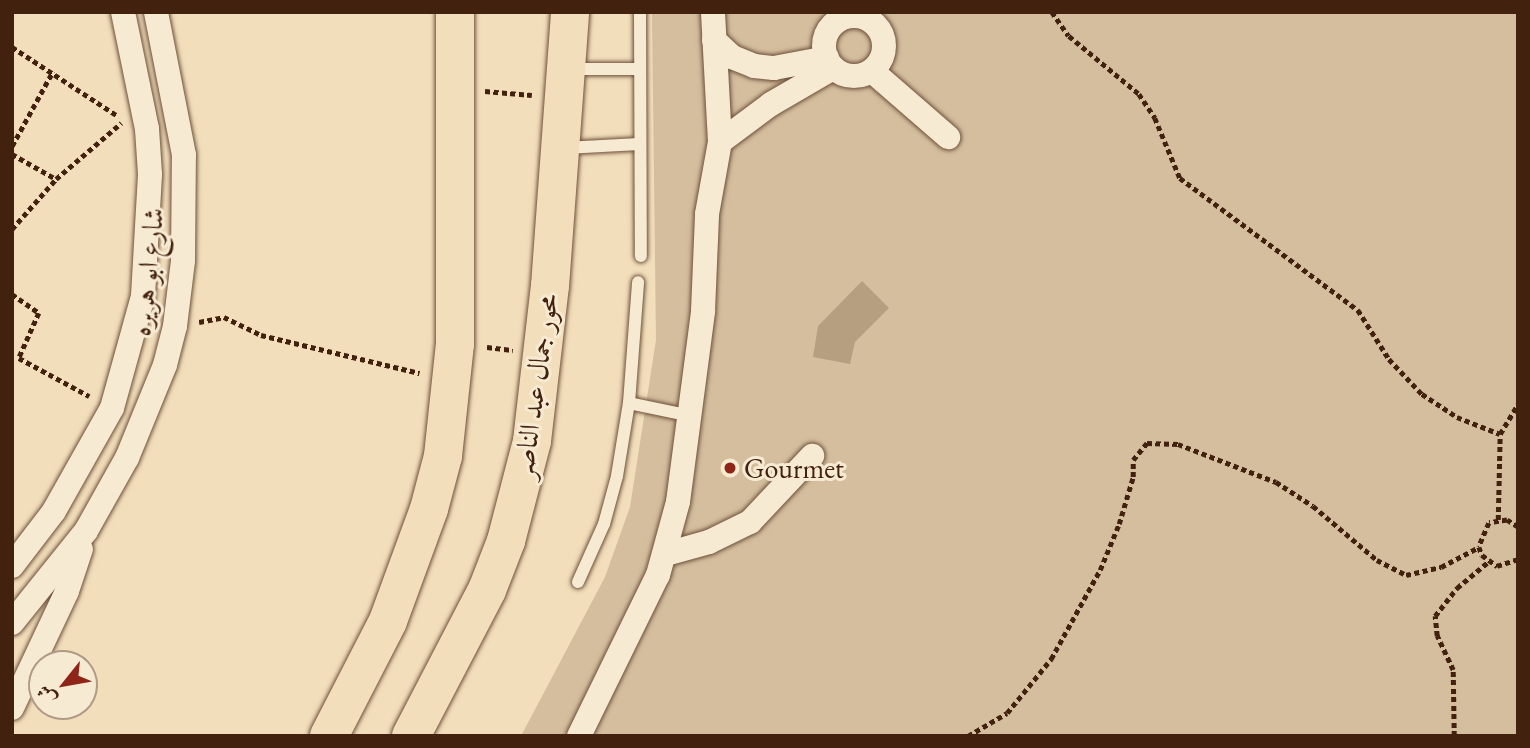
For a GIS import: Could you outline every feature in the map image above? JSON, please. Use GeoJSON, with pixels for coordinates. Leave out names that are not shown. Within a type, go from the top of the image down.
{"type":"FeatureCollection","features":[{"type":"Feature","properties":{"kind":"main road"},"geometry":{"type":"LineString","coordinates":[[329,736],[388,621],[414,552],[443,456],[455,344],[455,12]]}},
{"type":"Feature","properties":{"kind":"main road","name":"محور جمال عبد الناصر"},"geometry":{"type":"LineString","coordinates":[[411,736],[463,639],[506,541],[533,441],[544,354],[570,12]]}},
{"type":"Feature","properties":{"kind":"street","name":"شارع ابو هريره"},"geometry":{"type":"LineString","coordinates":[[12,566],[54,511],[112,408],[143,296],[149,222],[147,129],[123,12]]}},
{"type":"Feature","properties":{"kind":"street","name":"شارع ابو هريره"},"geometry":{"type":"LineString","coordinates":[[12,623],[86,531],[127,458],[165,365],[175,326],[183,261],[184,155],[156,12]]}},
{"type":"Feature","properties":{"kind":"street"},"geometry":{"type":"LineString","coordinates":[[579,736],[666,554],[691,416],[703,311],[707,214],[720,142],[713,12]]}},
{"type":"Feature","properties":{"kind":"street"},"geometry":{"type":"LineString","coordinates":[[715,40],[732,57],[754,66],[774,68],[830,63],[859,76],[872,71],[882,59],[884,45],[875,25],[856,15],[824,20],[824,42],[830,63]]}},
{"type":"Feature","properties":{"kind":"street"},"geometry":{"type":"LineString","coordinates":[[720,142],[830,63]]}},
{"type":"Feature","properties":{"kind":"street"},"geometry":{"type":"LineString","coordinates":[[872,71],[948,137]]}},
{"type":"Feature","properties":{"kind":"street"},"geometry":{"type":"LineString","coordinates":[[666,554],[709,542],[750,522],[812,456]]}},
{"type":"Feature","properties":{"kind":"street"},"geometry":{"type":"LineString","coordinates":[[12,708],[67,591],[86,531]]}},
{"type":"Feature","properties":{"kind":"lane"},"geometry":{"type":"LineString","coordinates":[[640,12],[640,256]]}},
{"type":"Feature","properties":{"kind":"lane"},"geometry":{"type":"LineString","coordinates":[[564,83],[639,69]]}},
{"type":"Feature","properties":{"kind":"lane"},"geometry":{"type":"LineString","coordinates":[[558,148],[639,144]]}},
{"type":"Feature","properties":{"kind":"lane"},"geometry":{"type":"LineString","coordinates":[[578,582],[610,504],[629,403],[638,282]]}},
{"type":"Feature","properties":{"kind":"lane"},"geometry":{"type":"LineString","coordinates":[[629,403],[691,416]]}},
{"type":"Feature","properties":{"kind":"path"},"geometry":{"type":"LineString","coordinates":[[1052,12],[1069,36],[1139,94],[1155,118],[1180,178],[1358,310],[1390,359],[1422,394],[1457,417],[1500,434]]}},
{"type":"Feature","properties":{"kind":"path"},"geometry":{"type":"LineString","coordinates":[[12,47],[53,71],[124,120],[56,179],[12,229]]}},
{"type":"Feature","properties":{"kind":"path"},"geometry":{"type":"LineString","coordinates":[[12,146],[53,71]]}},
{"type":"Feature","properties":{"kind":"path"},"geometry":{"type":"LineString","coordinates":[[457,89],[564,83]]}},
{"type":"Feature","properties":{"kind":"path"},"geometry":{"type":"LineString","coordinates":[[12,154],[56,179]]}},
{"type":"Feature","properties":{"kind":"path"},"geometry":{"type":"LineString","coordinates":[[12,295],[39,313],[19,358],[112,408]]}},
{"type":"Feature","properties":{"kind":"path"},"geometry":{"type":"LineString","coordinates":[[175,326],[224,317],[261,335],[451,381]]}},
{"type":"Feature","properties":{"kind":"path"},"geometry":{"type":"LineString","coordinates":[[455,344],[544,354]]}},
{"type":"Feature","properties":{"kind":"path"},"geometry":{"type":"LineString","coordinates":[[1498,520],[1500,434],[1518,404]]}},
{"type":"Feature","properties":{"kind":"path"},"geometry":{"type":"LineString","coordinates":[[968,736],[1007,713],[1051,659],[1100,570],[1123,512],[1133,477],[1133,460],[1147,443],[1178,444],[1276,482],[1313,506],[1377,560],[1406,575],[1441,567],[1479,547]]}},
{"type":"Feature","properties":{"kind":"path"},"geometry":{"type":"LineString","coordinates":[[1498,520],[1518,527]]}},
{"type":"Feature","properties":{"kind":"path"},"geometry":{"type":"LineString","coordinates":[[1498,520],[1483,530],[1479,547],[1488,562],[1506,566],[1518,559]]}},
{"type":"Feature","properties":{"kind":"path"},"geometry":{"type":"LineString","coordinates":[[1454,736],[1453,670],[1437,636],[1436,616],[1457,588],[1488,562]]}},
{"type":"Feature","properties":{"kind":"shaded area"},"geometry":{"type":"Polygon","coordinates":[[[652,12],[1518,12],[1518,736],[521,736],[605,577],[630,507],[656,340],[652,12]]]}},
{"type":"Feature","properties":{"kind":"shaded area"},"geometry":{"type":"Polygon","coordinates":[[[862,281],[889,308],[855,342],[850,364],[813,357],[818,326],[862,281]]]}},
{"type":"Feature","properties":{"kind":"place","name":"Gourmet"},"geometry":{"type":"Point","coordinates":[730,468]}}]}
